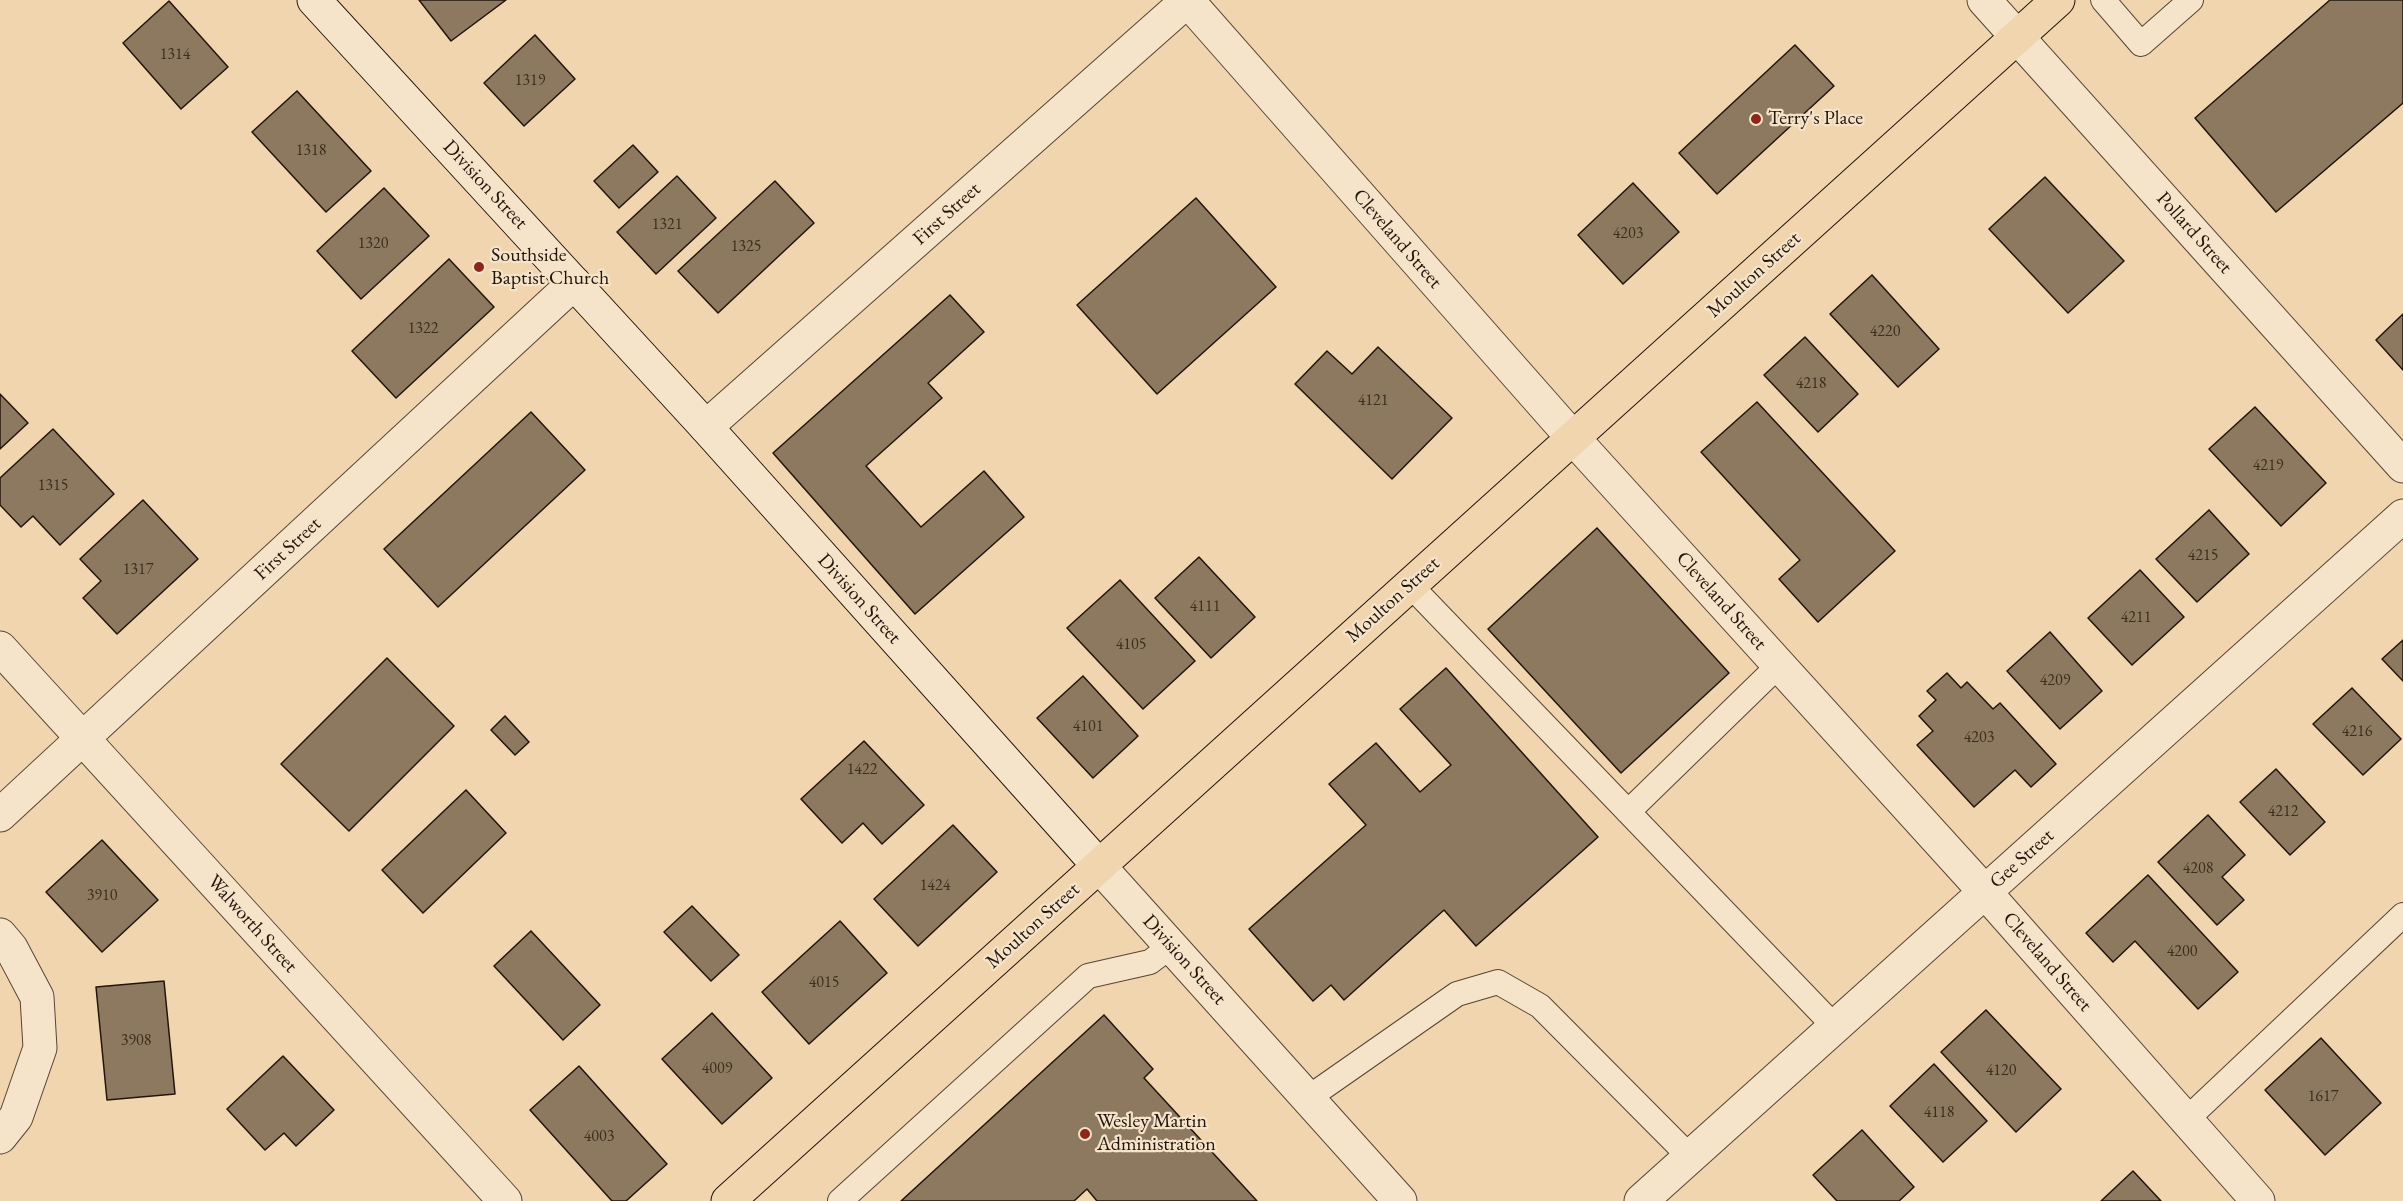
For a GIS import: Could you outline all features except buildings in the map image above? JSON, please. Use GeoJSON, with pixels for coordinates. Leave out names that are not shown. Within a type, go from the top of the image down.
{"type":"FeatureCollection","features":[{"type":"Feature","properties":{"kind":"main road","name":"Moulton Street"},"geometry":{"type":"LineString","coordinates":[[728,1201],[2058,0]]}},
{"type":"Feature","properties":{"kind":"street","name":"Division Street"},"geometry":{"type":"LineString","coordinates":[[314,0],[706,427],[1400,1201]]}},
{"type":"Feature","properties":{"kind":"street","name":"First Street"},"geometry":{"type":"LineString","coordinates":[[706,427],[1187,0]]}},
{"type":"Feature","properties":{"kind":"street","name":"Cleveland Street"},"geometry":{"type":"LineString","coordinates":[[1187,0],[1573,438],[1985,892],[2258,1201]]}},
{"type":"Feature","properties":{"kind":"street","name":"Pollard Street"},"geometry":{"type":"LineString","coordinates":[[1984,0],[2403,466]]}},
{"type":"Feature","properties":{"kind":"street","name":"First Street"},"geometry":{"type":"LineString","coordinates":[[0,815],[574,283]]}},
{"type":"Feature","properties":{"kind":"street","name":"Gee Street"},"geometry":{"type":"LineString","coordinates":[[1641,1201],[2403,516]]}},
{"type":"Feature","properties":{"kind":"street","name":"Walworth Street"},"geometry":{"type":"LineString","coordinates":[[0,648],[505,1201]]}},
{"type":"Feature","properties":{"kind":"street"},"geometry":{"type":"LineString","coordinates":[[0,935],[11,948],[37,997],[40,1048],[16,1117],[0,1137]]}},
{"type":"Feature","properties":{"kind":"lane"},"geometry":{"type":"LineString","coordinates":[[2103,0],[2141,44],[2191,0]]}},
{"type":"Feature","properties":{"kind":"lane"},"geometry":{"type":"LineString","coordinates":[[1410,585],[1835,1027]]}},
{"type":"Feature","properties":{"kind":"lane"},"geometry":{"type":"LineString","coordinates":[[1629,812],[1779,665]]}},
{"type":"Feature","properties":{"kind":"lane"},"geometry":{"type":"LineString","coordinates":[[2186,1120],[2403,915]]}},
{"type":"Feature","properties":{"kind":"lane"},"geometry":{"type":"LineString","coordinates":[[840,1201],[1088,976],[1150,962],[1171,946]]}},
{"type":"Feature","properties":{"kind":"lane"},"geometry":{"type":"LineString","coordinates":[[1308,1098],[1457,994],[1498,982],[1540,1006],[1690,1157]]}},
{"type":"Feature","properties":{"kind":"place","name":"Terry's Place"},"geometry":{"type":"Point","coordinates":[1756,119]}},
{"type":"Feature","properties":{"kind":"place","name":"Southside Baptist Church"},"geometry":{"type":"Point","coordinates":[479,267]}},
{"type":"Feature","properties":{"kind":"place","name":"Wesley Martin Administration"},"geometry":{"type":"Point","coordinates":[1085,1134]}}]}
